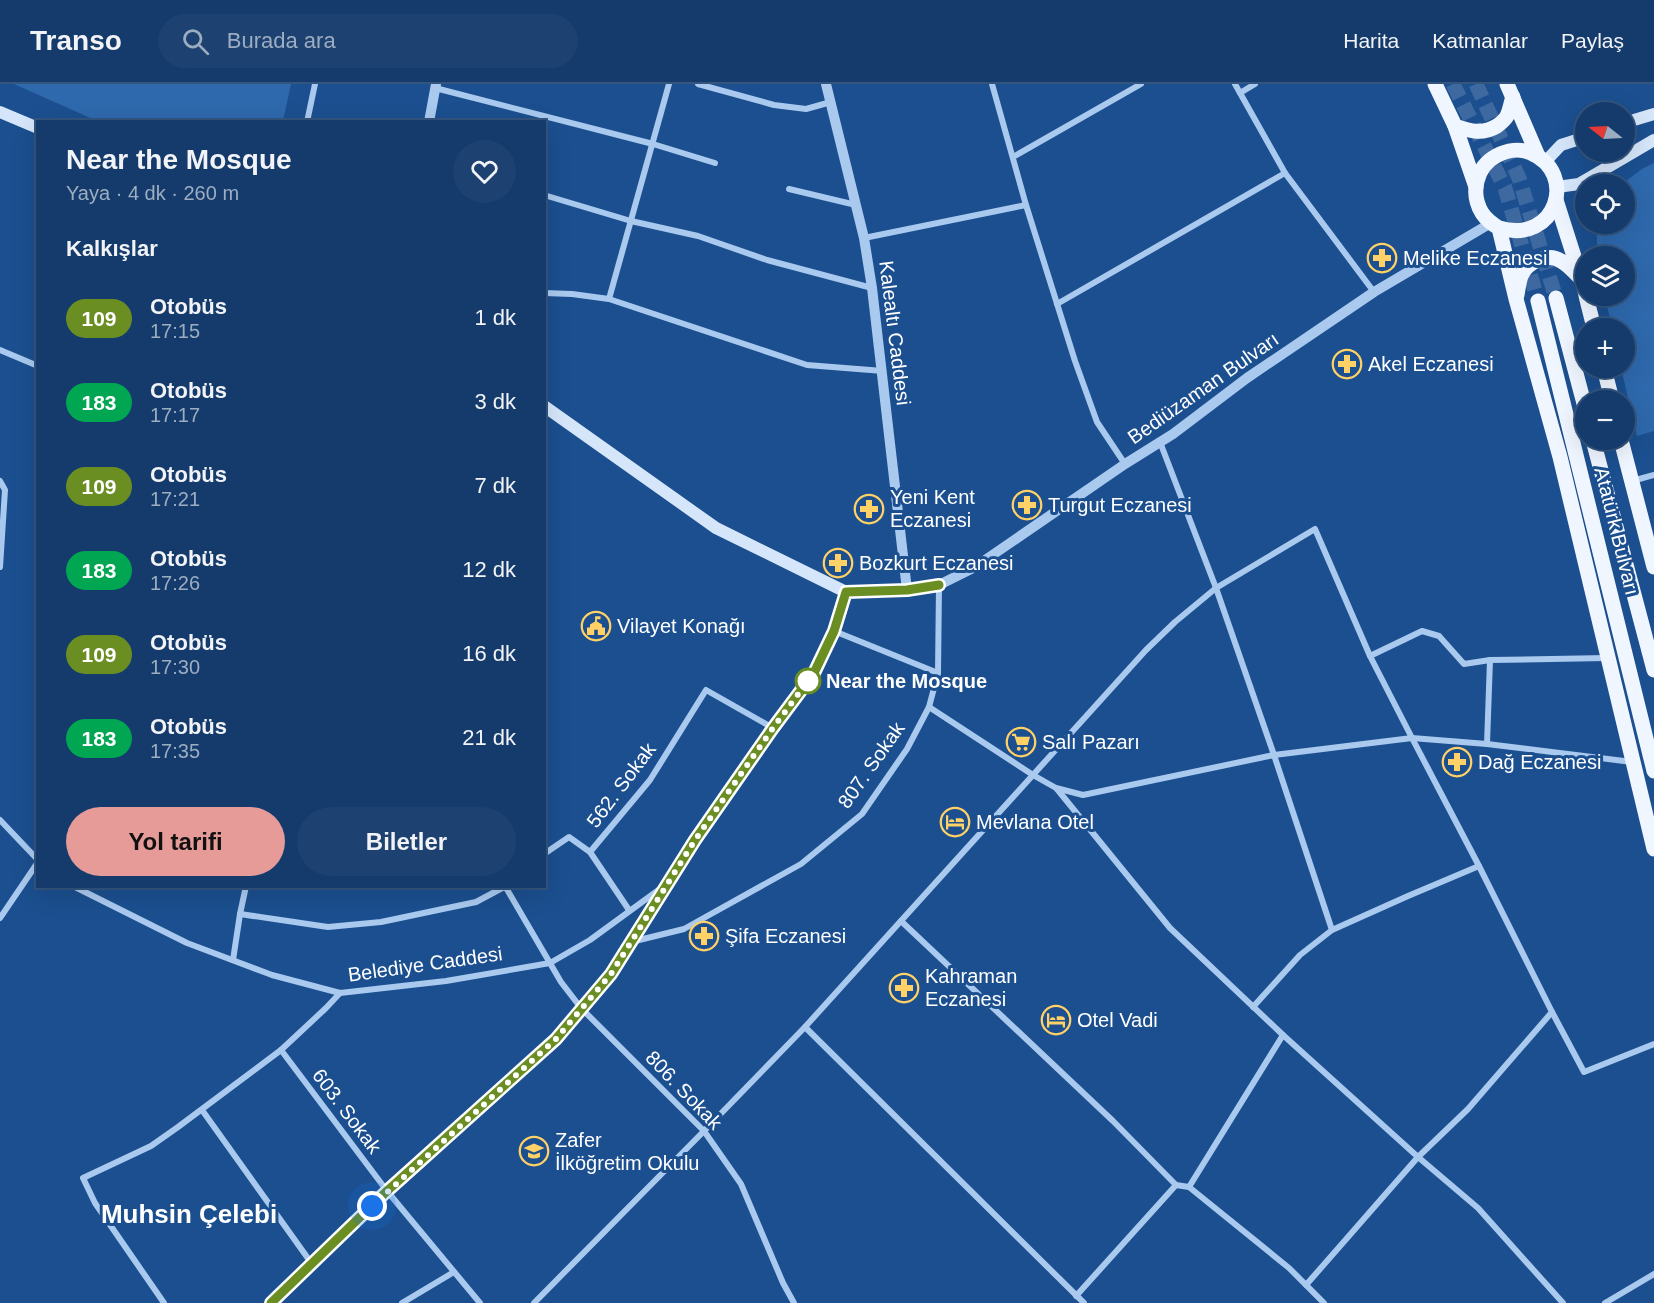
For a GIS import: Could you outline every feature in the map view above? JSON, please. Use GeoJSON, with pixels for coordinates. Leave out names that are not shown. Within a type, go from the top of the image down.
{"type":"FeatureCollection","features":[{"type":"Feature","properties":{"kind":"main road"},"geometry":{"type":"LineString","coordinates":[[1435,84],[1455,126],[1476,188],[1479,207],[1495,225],[1510,231],[1534,228],[1551,212],[1557,193]]}},
{"type":"Feature","properties":{"kind":"main road"},"geometry":{"type":"LineString","coordinates":[[1455,126],[1472,132],[1492,129],[1507,116],[1510,90]]}},
{"type":"Feature","properties":{"kind":"main road"},"geometry":{"type":"LineString","coordinates":[[1510,90],[1542,159],[1553,173],[1575,258]]}},
{"type":"Feature","properties":{"kind":"main road"},"geometry":{"type":"LineString","coordinates":[[1,114],[36,127]]}},
{"type":"Feature","properties":{"kind":"main road"},"geometry":{"type":"LineString","coordinates":[[1635,120],[1654,114]]}},
{"type":"Feature","properties":{"kind":"main road"},"geometry":{"type":"LineString","coordinates":[[1557,193],[1579,184],[1654,140]]}},
{"type":"Feature","properties":{"kind":"main road"},"geometry":{"type":"LineString","coordinates":[[1542,159],[1561,145],[1575,141]]}},
{"type":"Feature","properties":{"kind":"main road"},"geometry":{"type":"LineString","coordinates":[[1476,188],[1483,168],[1498,154],[1518,150],[1529,152],[1542,159]]}},
{"type":"Feature","properties":{"kind":"main road"},"geometry":{"type":"LineString","coordinates":[[1495,225],[1560,457],[1654,849]]}},
{"type":"Feature","properties":{"kind":"main road"},"geometry":{"type":"LineString","coordinates":[[1516,299],[1525,269],[1541,259],[1551,257],[1561,260],[1575,278]]}},
{"type":"Feature","properties":{"kind":"main road"},"geometry":{"type":"LineString","coordinates":[[1556,298],[1580,390]]}},
{"type":"Feature","properties":{"kind":"main road","name":"Atatürk Bulvarı"},"geometry":{"type":"LineString","coordinates":[[1538,301],[1654,771]]}},
{"type":"Feature","properties":{"kind":"main road"},"geometry":{"type":"LineString","coordinates":[[546,407],[716,528],[846,592]]}},
{"type":"Feature","properties":{"kind":"main road","name":"Atatürk Bulvarı"},"geometry":{"type":"LineString","coordinates":[[1596,450],[1654,670]]}},
{"type":"Feature","properties":{"kind":"main road"},"geometry":{"type":"LineString","coordinates":[[1624,450],[1654,567]]}},
{"type":"Feature","properties":{"kind":"street"},"geometry":{"type":"LineString","coordinates":[[307,120],[315,84]]}},
{"type":"Feature","properties":{"kind":"street"},"geometry":{"type":"LineString","coordinates":[[609,300],[669,84]]}},
{"type":"Feature","properties":{"kind":"street"},"geometry":{"type":"LineString","coordinates":[[698,84],[774,105],[806,109],[831,102]]}},
{"type":"Feature","properties":{"kind":"street","name":"Kalealtı Caddesi"},"geometry":{"type":"LineString","coordinates":[[826,84],[864,238],[883,371],[907,590]]}},
{"type":"Feature","properties":{"kind":"street"},"geometry":{"type":"LineString","coordinates":[[992,84],[1026,205],[1075,361],[1097,422],[1125,464]]}},
{"type":"Feature","properties":{"kind":"street"},"geometry":{"type":"LineString","coordinates":[[1013,157],[1141,84]]}},
{"type":"Feature","properties":{"kind":"street"},"geometry":{"type":"LineString","coordinates":[[1235,84],[1285,173],[1374,292]]}},
{"type":"Feature","properties":{"kind":"street"},"geometry":{"type":"LineString","coordinates":[[1240,93],[1255,84]]}},
{"type":"Feature","properties":{"kind":"street"},"geometry":{"type":"LineString","coordinates":[[429,120],[436,86],[653,144],[715,163]]}},
{"type":"Feature","properties":{"kind":"street"},"geometry":{"type":"LineString","coordinates":[[1057,304],[1285,173]]}},
{"type":"Feature","properties":{"kind":"street"},"geometry":{"type":"LineString","coordinates":[[789,189],[856,205]]}},
{"type":"Feature","properties":{"kind":"street"},"geometry":{"type":"LineString","coordinates":[[546,196],[631,221],[698,236],[767,260],[872,288]]}},
{"type":"Feature","properties":{"kind":"street"},"geometry":{"type":"LineString","coordinates":[[864,238],[1026,205]]}},
{"type":"Feature","properties":{"kind":"street","name":"Bediüzaman Bulvarı"},"geometry":{"type":"LineString","coordinates":[[846,592],[907,590],[939,585],[975,567],[1125,464],[1173,434],[1247,378],[1374,292],[1495,225]]}},
{"type":"Feature","properties":{"kind":"street"},"geometry":{"type":"LineString","coordinates":[[546,293],[572,294],[609,300],[807,365],[883,371]]}},
{"type":"Feature","properties":{"kind":"street"},"geometry":{"type":"LineString","coordinates":[[0,350],[36,365]]}},
{"type":"Feature","properties":{"kind":"street"},"geometry":{"type":"LineString","coordinates":[[1160,442],[1216,588],[1332,930]]}},
{"type":"Feature","properties":{"kind":"street"},"geometry":{"type":"LineString","coordinates":[[1632,481],[1654,475]]}},
{"type":"Feature","properties":{"kind":"street"},"geometry":{"type":"LineString","coordinates":[[0,481],[5,490],[0,567]]}},
{"type":"Feature","properties":{"kind":"street"},"geometry":{"type":"LineString","coordinates":[[534,1303],[805,1027],[1146,650],[1216,588],[1316,529],[1370,656],[1584,1072],[1654,1044]]}},
{"type":"Feature","properties":{"kind":"street","name":"807. Sokak"},"geometry":{"type":"LineString","coordinates":[[631,942],[684,929],[801,864],[862,814],[907,749],[929,707],[938,673],[939,585]]}},
{"type":"Feature","properties":{"kind":"street"},"geometry":{"type":"LineString","coordinates":[[275,1302],[387,1191],[556,1039],[611,974],[695,840],[814,673],[834,631],[846,592]]}},
{"type":"Feature","properties":{"kind":"street"},"geometry":{"type":"LineString","coordinates":[[834,631],[938,673]]}},
{"type":"Feature","properties":{"kind":"street"},"geometry":{"type":"LineString","coordinates":[[1370,656],[1422,631],[1439,636],[1464,663],[1490,660],[1608,658]]}},
{"type":"Feature","properties":{"kind":"street"},"geometry":{"type":"LineString","coordinates":[[1487,744],[1490,660]]}},
{"type":"Feature","properties":{"kind":"street","name":"562. Sokak"},"geometry":{"type":"LineString","coordinates":[[546,854],[568,837],[590,852],[650,780],[706,690],[773,728]]}},
{"type":"Feature","properties":{"kind":"street"},"geometry":{"type":"LineString","coordinates":[[929,707],[1033,775],[1056,788],[1083,795],[1274,755],[1412,738],[1487,744],[1633,762]]}},
{"type":"Feature","properties":{"kind":"street"},"geometry":{"type":"LineString","coordinates":[[1056,788],[1170,928],[1283,1035],[1478,1208],[1563,1303]]}},
{"type":"Feature","properties":{"kind":"street"},"geometry":{"type":"LineString","coordinates":[[0,811],[2,822],[36,859]]}},
{"type":"Feature","properties":{"kind":"street"},"geometry":{"type":"LineString","coordinates":[[590,852],[629,910]]}},
{"type":"Feature","properties":{"kind":"street"},"geometry":{"type":"LineString","coordinates":[[0,918],[36,864]]}},
{"type":"Feature","properties":{"kind":"street"},"geometry":{"type":"LineString","coordinates":[[1253,1007],[1300,955],[1332,930],[1479,866]]}},
{"type":"Feature","properties":{"kind":"street"},"geometry":{"type":"LineString","coordinates":[[550,963],[590,940],[669,882]]}},
{"type":"Feature","properties":{"kind":"street","name":"Belediye Caddesi"},"geometry":{"type":"LineString","coordinates":[[77,888],[187,943],[272,975],[340,993],[446,981],[550,963]]}},
{"type":"Feature","properties":{"kind":"street"},"geometry":{"type":"LineString","coordinates":[[233,960],[246,888]]}},
{"type":"Feature","properties":{"kind":"street"},"geometry":{"type":"LineString","coordinates":[[240,914],[328,927],[381,922],[476,902],[504,888]]}},
{"type":"Feature","properties":{"kind":"street","name":"806. Sokak"},"geometry":{"type":"LineString","coordinates":[[507,888],[561,982],[581,1008],[704,1131],[741,1184],[783,1283],[794,1303]]}},
{"type":"Feature","properties":{"kind":"street"},"geometry":{"type":"LineString","coordinates":[[901,921],[1104,1113],[1176,1185],[1189,1187],[1289,1268],[1324,1303]]}},
{"type":"Feature","properties":{"kind":"street"},"geometry":{"type":"LineString","coordinates":[[164,1303],[95,1203],[83,1178],[151,1146],[202,1110],[281,1050],[340,993]]}},
{"type":"Feature","properties":{"kind":"street"},"geometry":{"type":"LineString","coordinates":[[1306,1285],[1418,1157],[1468,1109],[1552,1012]]}},
{"type":"Feature","properties":{"kind":"street"},"geometry":{"type":"LineString","coordinates":[[805,1027],[1076,1299],[1084,1303]]}},
{"type":"Feature","properties":{"kind":"street"},"geometry":{"type":"LineString","coordinates":[[1189,1187],[1283,1035]]}},
{"type":"Feature","properties":{"kind":"street","name":"603. Sokak"},"geometry":{"type":"LineString","coordinates":[[281,1050],[387,1191],[480,1303]]}},
{"type":"Feature","properties":{"kind":"street"},"geometry":{"type":"LineString","coordinates":[[202,1110],[312,1264]]}},
{"type":"Feature","properties":{"kind":"street"},"geometry":{"type":"LineString","coordinates":[[1076,1299],[1176,1185]]}},
{"type":"Feature","properties":{"kind":"street"},"geometry":{"type":"LineString","coordinates":[[402,1303],[454,1272]]}},
{"type":"Feature","properties":{"kind":"street"},"geometry":{"type":"LineString","coordinates":[[1605,1303],[1654,1274]]}},
{"type":"Feature","properties":{"kind":"shaded area"},"geometry":{"type":"Polygon","coordinates":[[[14,84],[291,84],[283,120],[95,120],[14,84]]]}},
{"type":"Feature","properties":{"kind":"shaded area"},"geometry":{"type":"Polygon","coordinates":[[[1654,163],[1654,431],[1637,436],[1635,390],[1626,390],[1623,378],[1635,378],[1635,318],[1610,318],[1607,306],[1635,306],[1635,246],[1597,246],[1597,234],[1635,234],[1635,174],[1654,163]]]}},
{"type":"Feature","properties":{"kind":"tunnel"},"geometry":{"type":"LineString","coordinates":[[1453,84],[1505,188],[1538,301]]}},
{"type":"Feature","properties":{"kind":"tunnel"},"geometry":{"type":"LineString","coordinates":[[1476,84],[1519,178],[1556,298]]}},
{"type":"Feature","properties":{"kind":"bus line","name":"109"},"geometry":{"type":"LineString","coordinates":[[271,1303],[387,1191],[556,1039],[611,974],[695,840],[814,673],[834,631],[846,592],[907,590],[939,585]]}},
{"type":"Feature","properties":{"kind":"place","name":"Melike Eczanesi"},"geometry":{"type":"Point","coordinates":[1382,258]}},
{"type":"Feature","properties":{"kind":"place","name":"Akel Eczanesi"},"geometry":{"type":"Point","coordinates":[1347,364]}},
{"type":"Feature","properties":{"kind":"place","name":"Turgut Eczanesi"},"geometry":{"type":"Point","coordinates":[1027,505]}},
{"type":"Feature","properties":{"kind":"place","name":"Yeni Kent Eczanesi"},"geometry":{"type":"Point","coordinates":[869,509]}},
{"type":"Feature","properties":{"kind":"place","name":"Bozkurt Eczanesi"},"geometry":{"type":"Point","coordinates":[838,563]}},
{"type":"Feature","properties":{"kind":"place","name":"Vilayet Konağı"},"geometry":{"type":"Point","coordinates":[596,626]}},
{"type":"Feature","properties":{"kind":"place","name":"Near the Mosque"},"geometry":{"type":"Point","coordinates":[808,681]}},
{"type":"Feature","properties":{"kind":"place","name":"Salı Pazarı"},"geometry":{"type":"Point","coordinates":[1021,742]}},
{"type":"Feature","properties":{"kind":"place","name":"Dağ Eczanesi"},"geometry":{"type":"Point","coordinates":[1457,762]}},
{"type":"Feature","properties":{"kind":"place","name":"Mevlana Otel"},"geometry":{"type":"Point","coordinates":[955,822]}},
{"type":"Feature","properties":{"kind":"place","name":"Şifa Eczanesi"},"geometry":{"type":"Point","coordinates":[704,936]}},
{"type":"Feature","properties":{"kind":"place","name":"Kahraman Eczanesi"},"geometry":{"type":"Point","coordinates":[904,988]}},
{"type":"Feature","properties":{"kind":"place","name":"Otel Vadi"},"geometry":{"type":"Point","coordinates":[1056,1020]}},
{"type":"Feature","properties":{"kind":"place","name":"Zafer İlköğretim Okulu"},"geometry":{"type":"Point","coordinates":[534,1151]}},
{"type":"Feature","properties":{"kind":"district","name":"Muhsin Çelebi"},"geometry":{"type":"Point","coordinates":[189,1214]}},
{"type":"Feature","properties":{"kind":"route"},"geometry":{"type":"LineString","coordinates":[[372,1206],[556,1039],[611,974],[695,840],[814,673],[808,681]]}}]}
